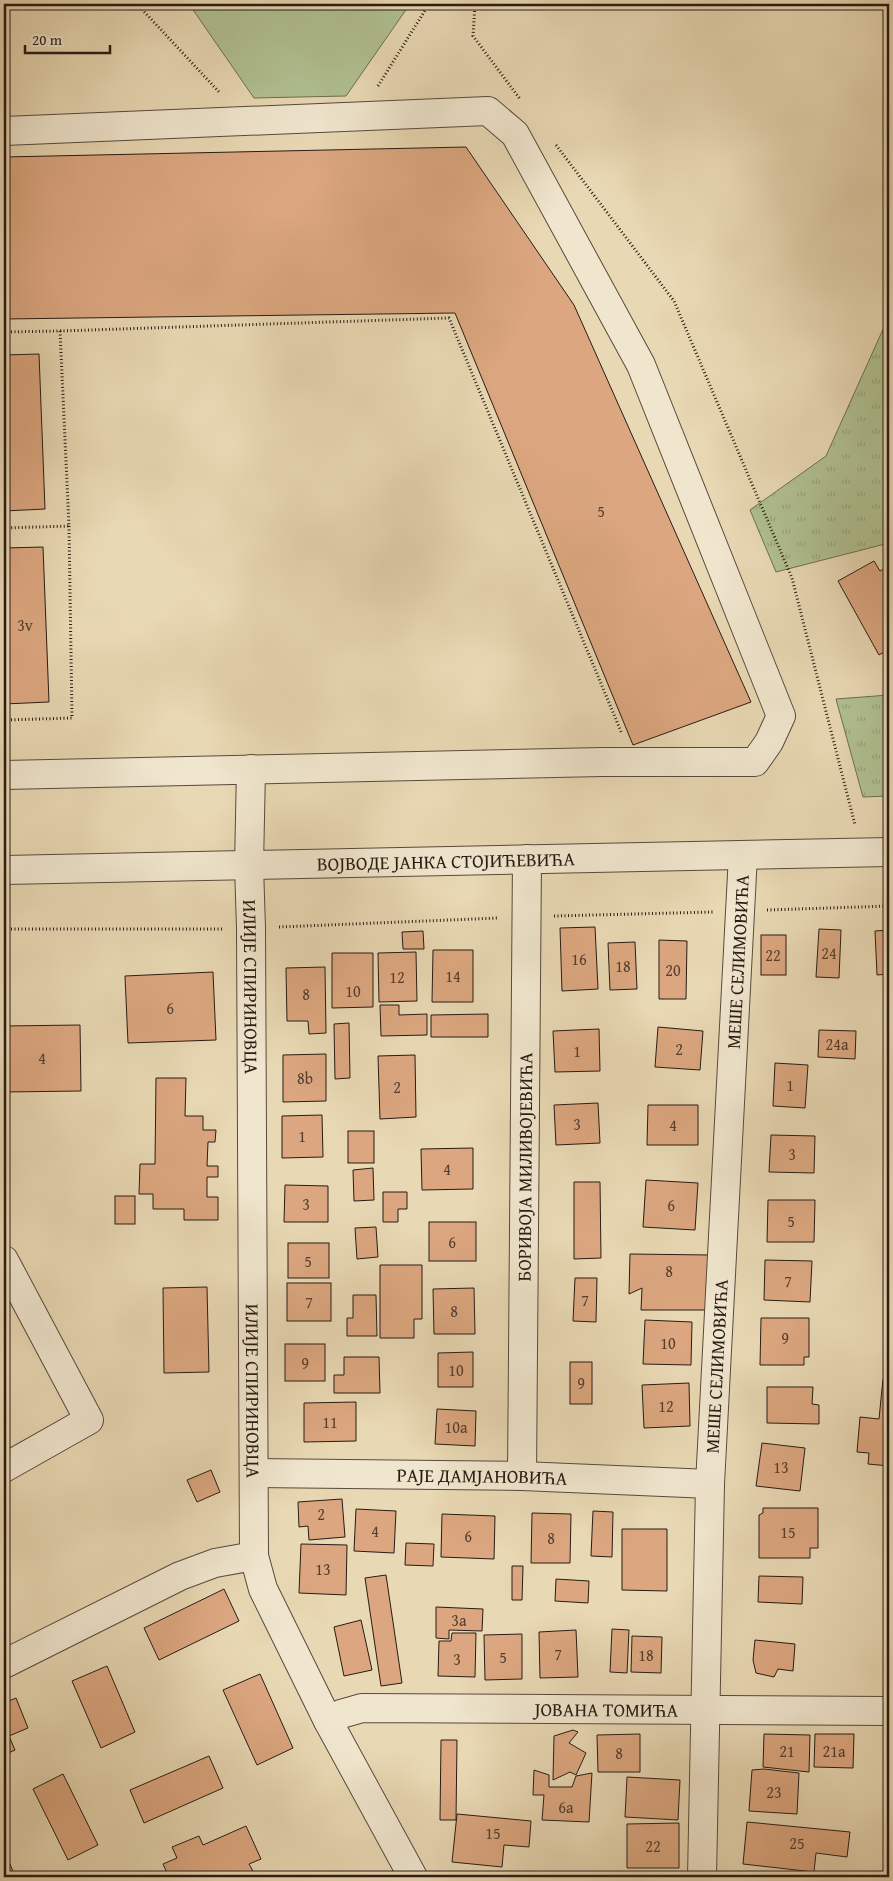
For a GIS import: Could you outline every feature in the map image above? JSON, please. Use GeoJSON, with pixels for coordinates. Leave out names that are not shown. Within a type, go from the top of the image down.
{"type":"FeatureCollection","features":[{"type":"Feature","properties":{"kind":"street"},"geometry":{"type":"LineString","coordinates":[[4,131],[488,111],[515,134],[641,365],[781,716],[769,742],[755,762],[634,762],[4,774]]}},
{"type":"Feature","properties":{"kind":"street","name":"ИЛИЈЕ СПИРИНОВЦА"},"geometry":{"type":"LineString","coordinates":[[251,769],[249,866],[251,928],[254,1556],[263,1589],[328,1722],[414,1877]]}},
{"type":"Feature","properties":{"kind":"street","name":"ВОЈВОДЕ ЈАНКА СТОЈИЋЕВИЋА"},"geometry":{"type":"LineString","coordinates":[[4,870],[889,852]]}},
{"type":"Feature","properties":{"kind":"street","name":"МЕШЕ СЕЛИМОВИЋА"},"geometry":{"type":"LineString","coordinates":[[702,1877],[710,1484],[743,855]]}},
{"type":"Feature","properties":{"kind":"street","name":"БОРИВОЈА МИЛИВОЈЕВИЋА"},"geometry":{"type":"LineString","coordinates":[[522,1476],[527,859]]}},
{"type":"Feature","properties":{"kind":"street"},"geometry":{"type":"LineString","coordinates":[[4,1260],[89,1420],[4,1468]]}},
{"type":"Feature","properties":{"kind":"street","name":"РАЈЕ ДАМЈАНОВИЋА"},"geometry":{"type":"LineString","coordinates":[[254,1473],[522,1476],[710,1484]]}},
{"type":"Feature","properties":{"kind":"street"},"geometry":{"type":"LineString","coordinates":[[4,1664],[180,1576],[215,1563],[254,1556]]}},
{"type":"Feature","properties":{"kind":"street","name":"ЈОВАНА ТОМИЋА"},"geometry":{"type":"LineString","coordinates":[[328,1722],[340,1714],[362,1708],[889,1711]]}},
{"type":"Feature","properties":{"kind":"path"},"geometry":{"type":"LineString","coordinates":[[137,4],[223,96]]}},
{"type":"Feature","properties":{"kind":"path"},"geometry":{"type":"LineString","coordinates":[[372,95],[429,4]]}},
{"type":"Feature","properties":{"kind":"path"},"geometry":{"type":"LineString","coordinates":[[475,4],[473,36],[526,106]]}},
{"type":"Feature","properties":{"kind":"path"},"geometry":{"type":"LineString","coordinates":[[550,138],[674,301],[792,578],[862,852]]}},
{"type":"Feature","properties":{"kind":"path"},"geometry":{"type":"LineString","coordinates":[[4,332],[449,318],[634,762]]}},
{"type":"Feature","properties":{"kind":"path"},"geometry":{"type":"LineString","coordinates":[[4,720],[72,718],[68,526],[60,331]]}},
{"type":"Feature","properties":{"kind":"path"},"geometry":{"type":"LineString","coordinates":[[4,528],[68,526]]}},
{"type":"Feature","properties":{"kind":"path"},"geometry":{"type":"LineString","coordinates":[[4,930],[251,928],[889,906]]}},
{"type":"Feature","properties":{"kind":"green space"},"geometry":{"type":"Polygon","coordinates":[[[189,4],[410,4],[346,96],[254,98],[189,4]]]}},
{"type":"Feature","properties":{"kind":"green space"},"geometry":{"type":"Polygon","coordinates":[[[889,316],[889,543],[776,572],[750,510],[826,456],[889,316]]]}},
{"type":"Feature","properties":{"kind":"green space"},"geometry":{"type":"Polygon","coordinates":[[[889,695],[889,796],[863,797],[836,699],[889,695]]]}},
{"type":"Feature","properties":{"kind":"building"},"geometry":{"type":"Polygon","coordinates":[[[466,147],[574,305],[751,702],[633,745],[455,313],[4,319],[4,157],[466,147]]]}},
{"type":"Feature","properties":{"kind":"building"},"geometry":{"type":"Polygon","coordinates":[[[39,354],[45,509],[4,511],[4,355],[39,354]]]}},
{"type":"Feature","properties":{"kind":"building"},"geometry":{"type":"Polygon","coordinates":[[[43,547],[49,702],[4,704],[4,548],[43,547]]]}},
{"type":"Feature","properties":{"kind":"building"},"geometry":{"type":"Polygon","coordinates":[[[874,561],[880,571],[889,566],[889,649],[879,655],[838,581],[874,561]]]}},
{"type":"Feature","properties":{"kind":"building"},"geometry":{"type":"Polygon","coordinates":[[[595,927],[598,989],[562,991],[560,928],[595,927]]]}},
{"type":"Feature","properties":{"kind":"building"},"geometry":{"type":"Polygon","coordinates":[[[819,929],[841,930],[839,978],[816,977],[819,929]]]}},
{"type":"Feature","properties":{"kind":"building"},"geometry":{"type":"Polygon","coordinates":[[[889,930],[889,974],[877,975],[875,931],[889,930]]]}},
{"type":"Feature","properties":{"kind":"building"},"geometry":{"type":"Polygon","coordinates":[[[423,931],[424,949],[403,949],[402,932],[423,931]]]}},
{"type":"Feature","properties":{"kind":"building"},"geometry":{"type":"Polygon","coordinates":[[[761,935],[786,935],[786,975],[761,975],[761,935]]]}},
{"type":"Feature","properties":{"kind":"building"},"geometry":{"type":"Polygon","coordinates":[[[659,940],[687,941],[686,999],[659,999],[659,940]]]}},
{"type":"Feature","properties":{"kind":"building"},"geometry":{"type":"Polygon","coordinates":[[[635,942],[637,989],[610,990],[608,943],[635,942]]]}},
{"type":"Feature","properties":{"kind":"building"},"geometry":{"type":"Polygon","coordinates":[[[433,950],[473,950],[473,1002],[432,1002],[433,950]]]}},
{"type":"Feature","properties":{"kind":"building"},"geometry":{"type":"Polygon","coordinates":[[[416,952],[417,1001],[379,1002],[378,953],[416,952]]]}},
{"type":"Feature","properties":{"kind":"building"},"geometry":{"type":"Polygon","coordinates":[[[332,953],[373,953],[373,1007],[332,1008],[332,953]]]}},
{"type":"Feature","properties":{"kind":"building"},"geometry":{"type":"Polygon","coordinates":[[[325,967],[326,1033],[309,1034],[308,1021],[287,1021],[286,968],[325,967]]]}},
{"type":"Feature","properties":{"kind":"building"},"geometry":{"type":"Polygon","coordinates":[[[213,972],[216,1040],[128,1043],[125,976],[213,972]]]}},
{"type":"Feature","properties":{"kind":"building"},"geometry":{"type":"Polygon","coordinates":[[[380,1005],[399,1005],[399,1015],[427,1014],[427,1035],[381,1036],[380,1005]]]}},
{"type":"Feature","properties":{"kind":"building"},"geometry":{"type":"Polygon","coordinates":[[[488,1014],[488,1037],[431,1037],[431,1015],[488,1014]]]}},
{"type":"Feature","properties":{"kind":"building"},"geometry":{"type":"Polygon","coordinates":[[[349,1023],[350,1078],[335,1079],[334,1024],[349,1023]]]}},
{"type":"Feature","properties":{"kind":"building"},"geometry":{"type":"Polygon","coordinates":[[[80,1025],[81,1091],[4,1092],[4,1026],[80,1025]]]}},
{"type":"Feature","properties":{"kind":"building"},"geometry":{"type":"Polygon","coordinates":[[[658,1027],[703,1031],[700,1070],[655,1067],[658,1027]]]}},
{"type":"Feature","properties":{"kind":"building"},"geometry":{"type":"Polygon","coordinates":[[[599,1029],[600,1071],[555,1072],[553,1031],[599,1029]]]}},
{"type":"Feature","properties":{"kind":"building"},"geometry":{"type":"Polygon","coordinates":[[[819,1030],[856,1031],[855,1059],[818,1057],[819,1030]]]}},
{"type":"Feature","properties":{"kind":"building"},"geometry":{"type":"Polygon","coordinates":[[[326,1054],[326,1101],[283,1102],[283,1055],[326,1054]]]}},
{"type":"Feature","properties":{"kind":"building"},"geometry":{"type":"Polygon","coordinates":[[[415,1055],[416,1117],[380,1119],[378,1056],[415,1055]]]}},
{"type":"Feature","properties":{"kind":"building"},"geometry":{"type":"Polygon","coordinates":[[[775,1063],[808,1065],[805,1108],[773,1106],[775,1063]]]}},
{"type":"Feature","properties":{"kind":"building"},"geometry":{"type":"Polygon","coordinates":[[[156,1078],[186,1078],[185,1116],[203,1116],[203,1130],[216,1130],[215,1142],[208,1142],[207,1166],[218,1166],[218,1177],[207,1177],[207,1197],[218,1197],[218,1220],[184,1220],[184,1209],[153,1209],[153,1194],[139,1194],[140,1164],[155,1164],[156,1078]]]}},
{"type":"Feature","properties":{"kind":"building"},"geometry":{"type":"Polygon","coordinates":[[[598,1103],[600,1143],[556,1145],[554,1105],[598,1103]]]}},
{"type":"Feature","properties":{"kind":"building"},"geometry":{"type":"Polygon","coordinates":[[[648,1105],[698,1105],[698,1145],[647,1145],[648,1105]]]}},
{"type":"Feature","properties":{"kind":"building"},"geometry":{"type":"Polygon","coordinates":[[[322,1115],[323,1157],[282,1158],[282,1116],[322,1115]]]}},
{"type":"Feature","properties":{"kind":"building"},"geometry":{"type":"Polygon","coordinates":[[[348,1131],[374,1131],[374,1163],[348,1163],[348,1131]]]}},
{"type":"Feature","properties":{"kind":"building"},"geometry":{"type":"Polygon","coordinates":[[[771,1135],[815,1136],[814,1173],[769,1172],[771,1135]]]}},
{"type":"Feature","properties":{"kind":"building"},"geometry":{"type":"Polygon","coordinates":[[[473,1148],[473,1189],[422,1190],[421,1149],[473,1148]]]}},
{"type":"Feature","properties":{"kind":"building"},"geometry":{"type":"Polygon","coordinates":[[[373,1168],[374,1200],[354,1201],[353,1170],[373,1168]]]}},
{"type":"Feature","properties":{"kind":"building"},"geometry":{"type":"Polygon","coordinates":[[[646,1180],[698,1183],[695,1230],[643,1227],[646,1180]]]}},
{"type":"Feature","properties":{"kind":"building"},"geometry":{"type":"Polygon","coordinates":[[[574,1182],[600,1182],[601,1258],[574,1259],[574,1182]]]}},
{"type":"Feature","properties":{"kind":"building"},"geometry":{"type":"Polygon","coordinates":[[[285,1185],[328,1186],[328,1222],[284,1222],[285,1185]]]}},
{"type":"Feature","properties":{"kind":"building"},"geometry":{"type":"Polygon","coordinates":[[[383,1192],[407,1192],[407,1209],[398,1209],[398,1222],[383,1222],[383,1192]]]}},
{"type":"Feature","properties":{"kind":"building"},"geometry":{"type":"Polygon","coordinates":[[[115,1196],[135,1196],[135,1224],[115,1224],[115,1196]]]}},
{"type":"Feature","properties":{"kind":"building"},"geometry":{"type":"Polygon","coordinates":[[[768,1200],[815,1200],[814,1242],[767,1242],[768,1200]]]}},
{"type":"Feature","properties":{"kind":"building"},"geometry":{"type":"Polygon","coordinates":[[[429,1222],[476,1222],[476,1261],[429,1261],[429,1222]]]}},
{"type":"Feature","properties":{"kind":"building"},"geometry":{"type":"Polygon","coordinates":[[[376,1227],[378,1257],[357,1259],[355,1228],[376,1227]]]}},
{"type":"Feature","properties":{"kind":"building"},"geometry":{"type":"Polygon","coordinates":[[[288,1243],[329,1243],[329,1278],[288,1278],[288,1243]]]}},
{"type":"Feature","properties":{"kind":"building"},"geometry":{"type":"Polygon","coordinates":[[[630,1254],[710,1255],[709,1310],[641,1310],[642,1288],[629,1294],[630,1254]]]}},
{"type":"Feature","properties":{"kind":"building"},"geometry":{"type":"Polygon","coordinates":[[[765,1260],[812,1261],[810,1302],[764,1300],[765,1260]]]}},
{"type":"Feature","properties":{"kind":"building"},"geometry":{"type":"Polygon","coordinates":[[[380,1265],[422,1265],[422,1319],[414,1319],[414,1338],[380,1338],[380,1265]]]}},
{"type":"Feature","properties":{"kind":"building"},"geometry":{"type":"Polygon","coordinates":[[[575,1278],[597,1278],[596,1322],[573,1321],[575,1278]]]}},
{"type":"Feature","properties":{"kind":"building"},"geometry":{"type":"Polygon","coordinates":[[[287,1283],[331,1283],[331,1321],[287,1321],[287,1283]]]}},
{"type":"Feature","properties":{"kind":"building"},"geometry":{"type":"Polygon","coordinates":[[[207,1287],[209,1372],[164,1373],[163,1288],[207,1287]]]}},
{"type":"Feature","properties":{"kind":"building"},"geometry":{"type":"Polygon","coordinates":[[[474,1288],[475,1334],[434,1334],[433,1289],[474,1288]]]}},
{"type":"Feature","properties":{"kind":"building"},"geometry":{"type":"Polygon","coordinates":[[[353,1295],[376,1295],[377,1336],[347,1336],[347,1318],[353,1318],[353,1295]]]}},
{"type":"Feature","properties":{"kind":"building"},"geometry":{"type":"Polygon","coordinates":[[[761,1318],[809,1318],[809,1357],[804,1357],[804,1365],[760,1365],[761,1318]]]}},
{"type":"Feature","properties":{"kind":"building"},"geometry":{"type":"Polygon","coordinates":[[[645,1320],[692,1322],[691,1365],[643,1364],[645,1320]]]}},
{"type":"Feature","properties":{"kind":"building"},"geometry":{"type":"Polygon","coordinates":[[[285,1344],[325,1344],[325,1381],[285,1381],[285,1344]]]}},
{"type":"Feature","properties":{"kind":"building"},"geometry":{"type":"Polygon","coordinates":[[[473,1352],[473,1387],[438,1387],[438,1353],[473,1352]]]}},
{"type":"Feature","properties":{"kind":"building"},"geometry":{"type":"Polygon","coordinates":[[[344,1357],[379,1357],[380,1393],[334,1393],[334,1375],[344,1375],[344,1357]]]}},
{"type":"Feature","properties":{"kind":"building"},"geometry":{"type":"Polygon","coordinates":[[[570,1362],[592,1362],[592,1404],[570,1404],[570,1362]]]}},
{"type":"Feature","properties":{"kind":"building"},"geometry":{"type":"Polygon","coordinates":[[[883,1379],[889,1379],[889,1466],[868,1464],[869,1453],[857,1452],[860,1417],[879,1419],[883,1379]]]}},
{"type":"Feature","properties":{"kind":"building"},"geometry":{"type":"Polygon","coordinates":[[[689,1383],[690,1426],[644,1428],[642,1385],[689,1383]]]}},
{"type":"Feature","properties":{"kind":"building"},"geometry":{"type":"Polygon","coordinates":[[[767,1387],[813,1387],[812,1404],[819,1405],[819,1424],[767,1423],[767,1387]]]}},
{"type":"Feature","properties":{"kind":"building"},"geometry":{"type":"Polygon","coordinates":[[[356,1402],[356,1441],[304,1442],[304,1403],[356,1402]]]}},
{"type":"Feature","properties":{"kind":"building"},"geometry":{"type":"Polygon","coordinates":[[[437,1409],[476,1411],[475,1446],[435,1444],[437,1409]]]}},
{"type":"Feature","properties":{"kind":"building"},"geometry":{"type":"Polygon","coordinates":[[[762,1443],[805,1448],[800,1491],[756,1486],[762,1443]]]}},
{"type":"Feature","properties":{"kind":"building"},"geometry":{"type":"Polygon","coordinates":[[[211,1470],[220,1492],[197,1502],[187,1480],[211,1470]]]}},
{"type":"Feature","properties":{"kind":"building"},"geometry":{"type":"Polygon","coordinates":[[[342,1499],[345,1537],[309,1540],[308,1526],[299,1527],[298,1502],[342,1499]]]}},
{"type":"Feature","properties":{"kind":"building"},"geometry":{"type":"Polygon","coordinates":[[[763,1508],[818,1508],[818,1548],[810,1548],[810,1558],[759,1558],[759,1515],[763,1513],[763,1508]]]}},
{"type":"Feature","properties":{"kind":"building"},"geometry":{"type":"Polygon","coordinates":[[[356,1509],[396,1511],[394,1553],[354,1551],[356,1509]]]}},
{"type":"Feature","properties":{"kind":"building"},"geometry":{"type":"Polygon","coordinates":[[[593,1511],[613,1512],[612,1557],[591,1556],[593,1511]]]}},
{"type":"Feature","properties":{"kind":"building"},"geometry":{"type":"Polygon","coordinates":[[[532,1513],[571,1514],[570,1563],[531,1563],[532,1513]]]}},
{"type":"Feature","properties":{"kind":"building"},"geometry":{"type":"Polygon","coordinates":[[[442,1514],[495,1516],[494,1559],[441,1557],[442,1514]]]}},
{"type":"Feature","properties":{"kind":"building"},"geometry":{"type":"Polygon","coordinates":[[[622,1529],[667,1529],[667,1591],[622,1590],[622,1529]]]}},
{"type":"Feature","properties":{"kind":"building"},"geometry":{"type":"Polygon","coordinates":[[[406,1543],[434,1544],[433,1566],[405,1565],[406,1543]]]}},
{"type":"Feature","properties":{"kind":"building"},"geometry":{"type":"Polygon","coordinates":[[[301,1544],[347,1545],[346,1595],[299,1593],[301,1544]]]}},
{"type":"Feature","properties":{"kind":"building"},"geometry":{"type":"Polygon","coordinates":[[[512,1566],[523,1566],[522,1600],[512,1600],[512,1566]]]}},
{"type":"Feature","properties":{"kind":"building"},"geometry":{"type":"Polygon","coordinates":[[[386,1575],[402,1683],[381,1686],[365,1578],[386,1575]]]}},
{"type":"Feature","properties":{"kind":"building"},"geometry":{"type":"Polygon","coordinates":[[[759,1576],[803,1577],[802,1604],[758,1602],[759,1576]]]}},
{"type":"Feature","properties":{"kind":"building"},"geometry":{"type":"Polygon","coordinates":[[[556,1579],[589,1581],[588,1603],[555,1601],[556,1579]]]}},
{"type":"Feature","properties":{"kind":"building"},"geometry":{"type":"Polygon","coordinates":[[[224,1589],[239,1621],[159,1660],[144,1628],[224,1589]]]}},
{"type":"Feature","properties":{"kind":"building"},"geometry":{"type":"Polygon","coordinates":[[[436,1607],[483,1609],[482,1631],[449,1630],[449,1639],[436,1638],[436,1607]]]}},
{"type":"Feature","properties":{"kind":"building"},"geometry":{"type":"Polygon","coordinates":[[[361,1620],[372,1670],[344,1676],[334,1627],[361,1620]]]}},
{"type":"Feature","properties":{"kind":"building"},"geometry":{"type":"Polygon","coordinates":[[[612,1629],[629,1630],[627,1673],[610,1672],[612,1629]]]}},
{"type":"Feature","properties":{"kind":"building"},"geometry":{"type":"Polygon","coordinates":[[[576,1630],[578,1677],[540,1678],[539,1632],[576,1630]]]}},
{"type":"Feature","properties":{"kind":"building"},"geometry":{"type":"Polygon","coordinates":[[[452,1633],[476,1633],[475,1677],[438,1676],[439,1641],[451,1641],[452,1633]]]}},
{"type":"Feature","properties":{"kind":"building"},"geometry":{"type":"Polygon","coordinates":[[[522,1634],[522,1679],[485,1680],[484,1635],[522,1634]]]}},
{"type":"Feature","properties":{"kind":"building"},"geometry":{"type":"Polygon","coordinates":[[[632,1636],[662,1637],[661,1673],[631,1672],[632,1636]]]}},
{"type":"Feature","properties":{"kind":"building"},"geometry":{"type":"Polygon","coordinates":[[[755,1640],[795,1644],[793,1671],[778,1669],[774,1677],[756,1673],[753,1660],[755,1640]]]}},
{"type":"Feature","properties":{"kind":"building"},"geometry":{"type":"Polygon","coordinates":[[[107,1666],[135,1732],[101,1748],[72,1681],[107,1666]]]}},
{"type":"Feature","properties":{"kind":"building"},"geometry":{"type":"Polygon","coordinates":[[[260,1674],[293,1748],[257,1765],[223,1690],[260,1674]]]}},
{"type":"Feature","properties":{"kind":"building"},"geometry":{"type":"Polygon","coordinates":[[[16,1698],[28,1728],[9,1736],[15,1750],[4,1755],[4,1703],[16,1698]]]}},
{"type":"Feature","properties":{"kind":"building"},"geometry":{"type":"Polygon","coordinates":[[[573,1730],[578,1732],[569,1743],[586,1753],[576,1775],[570,1772],[553,1780],[554,1736],[573,1730]]]}},
{"type":"Feature","properties":{"kind":"building"},"geometry":{"type":"Polygon","coordinates":[[[640,1734],[640,1772],[598,1772],[597,1735],[640,1734]]]}},
{"type":"Feature","properties":{"kind":"building"},"geometry":{"type":"Polygon","coordinates":[[[764,1734],[810,1735],[809,1772],[763,1767],[764,1734]]]}},
{"type":"Feature","properties":{"kind":"building"},"geometry":{"type":"Polygon","coordinates":[[[815,1734],[854,1734],[853,1768],[814,1767],[815,1734]]]}},
{"type":"Feature","properties":{"kind":"building"},"geometry":{"type":"Polygon","coordinates":[[[441,1740],[457,1740],[456,1820],[440,1820],[441,1740]]]}},
{"type":"Feature","properties":{"kind":"building"},"geometry":{"type":"Polygon","coordinates":[[[209,1756],[223,1788],[144,1823],[130,1790],[209,1756]]]}},
{"type":"Feature","properties":{"kind":"building"},"geometry":{"type":"Polygon","coordinates":[[[886,1757],[889,1757],[889,1768],[885,1768],[886,1757]]]}},
{"type":"Feature","properties":{"kind":"building"},"geometry":{"type":"Polygon","coordinates":[[[764,1769],[799,1773],[797,1814],[749,1811],[752,1770],[764,1769]]]}},
{"type":"Feature","properties":{"kind":"building"},"geometry":{"type":"Polygon","coordinates":[[[534,1770],[549,1775],[549,1787],[572,1787],[576,1776],[592,1773],[589,1822],[542,1820],[544,1795],[533,1795],[534,1770]]]}},
{"type":"Feature","properties":{"kind":"building"},"geometry":{"type":"Polygon","coordinates":[[[63,1774],[98,1845],[68,1860],[33,1789],[63,1774]]]}},
{"type":"Feature","properties":{"kind":"building"},"geometry":{"type":"Polygon","coordinates":[[[627,1777],[680,1780],[678,1820],[625,1817],[627,1777]]]}},
{"type":"Feature","properties":{"kind":"building"},"geometry":{"type":"Polygon","coordinates":[[[457,1814],[531,1821],[529,1847],[504,1845],[502,1867],[452,1862],[457,1814]]]}},
{"type":"Feature","properties":{"kind":"building"},"geometry":{"type":"Polygon","coordinates":[[[747,1822],[850,1832],[847,1857],[816,1853],[814,1872],[743,1864],[747,1822]]]}},
{"type":"Feature","properties":{"kind":"building"},"geometry":{"type":"Polygon","coordinates":[[[679,1823],[679,1868],[627,1868],[627,1824],[679,1823]]]}},
{"type":"Feature","properties":{"kind":"building"},"geometry":{"type":"Polygon","coordinates":[[[246,1826],[261,1859],[249,1864],[253,1871],[239,1877],[169,1877],[163,1864],[177,1858],[172,1847],[199,1836],[203,1845],[246,1826]]]}},
{"type":"Feature","properties":{"kind":"building"},"geometry":{"type":"Polygon","coordinates":[[[8,1859],[16,1877],[4,1877],[4,1861],[8,1859]]]}},
{"type":"Feature","properties":{"kind":"building"},"geometry":{"type":"Polygon","coordinates":[[[489,1873],[542,1877],[489,1877],[489,1873]]]}}]}
